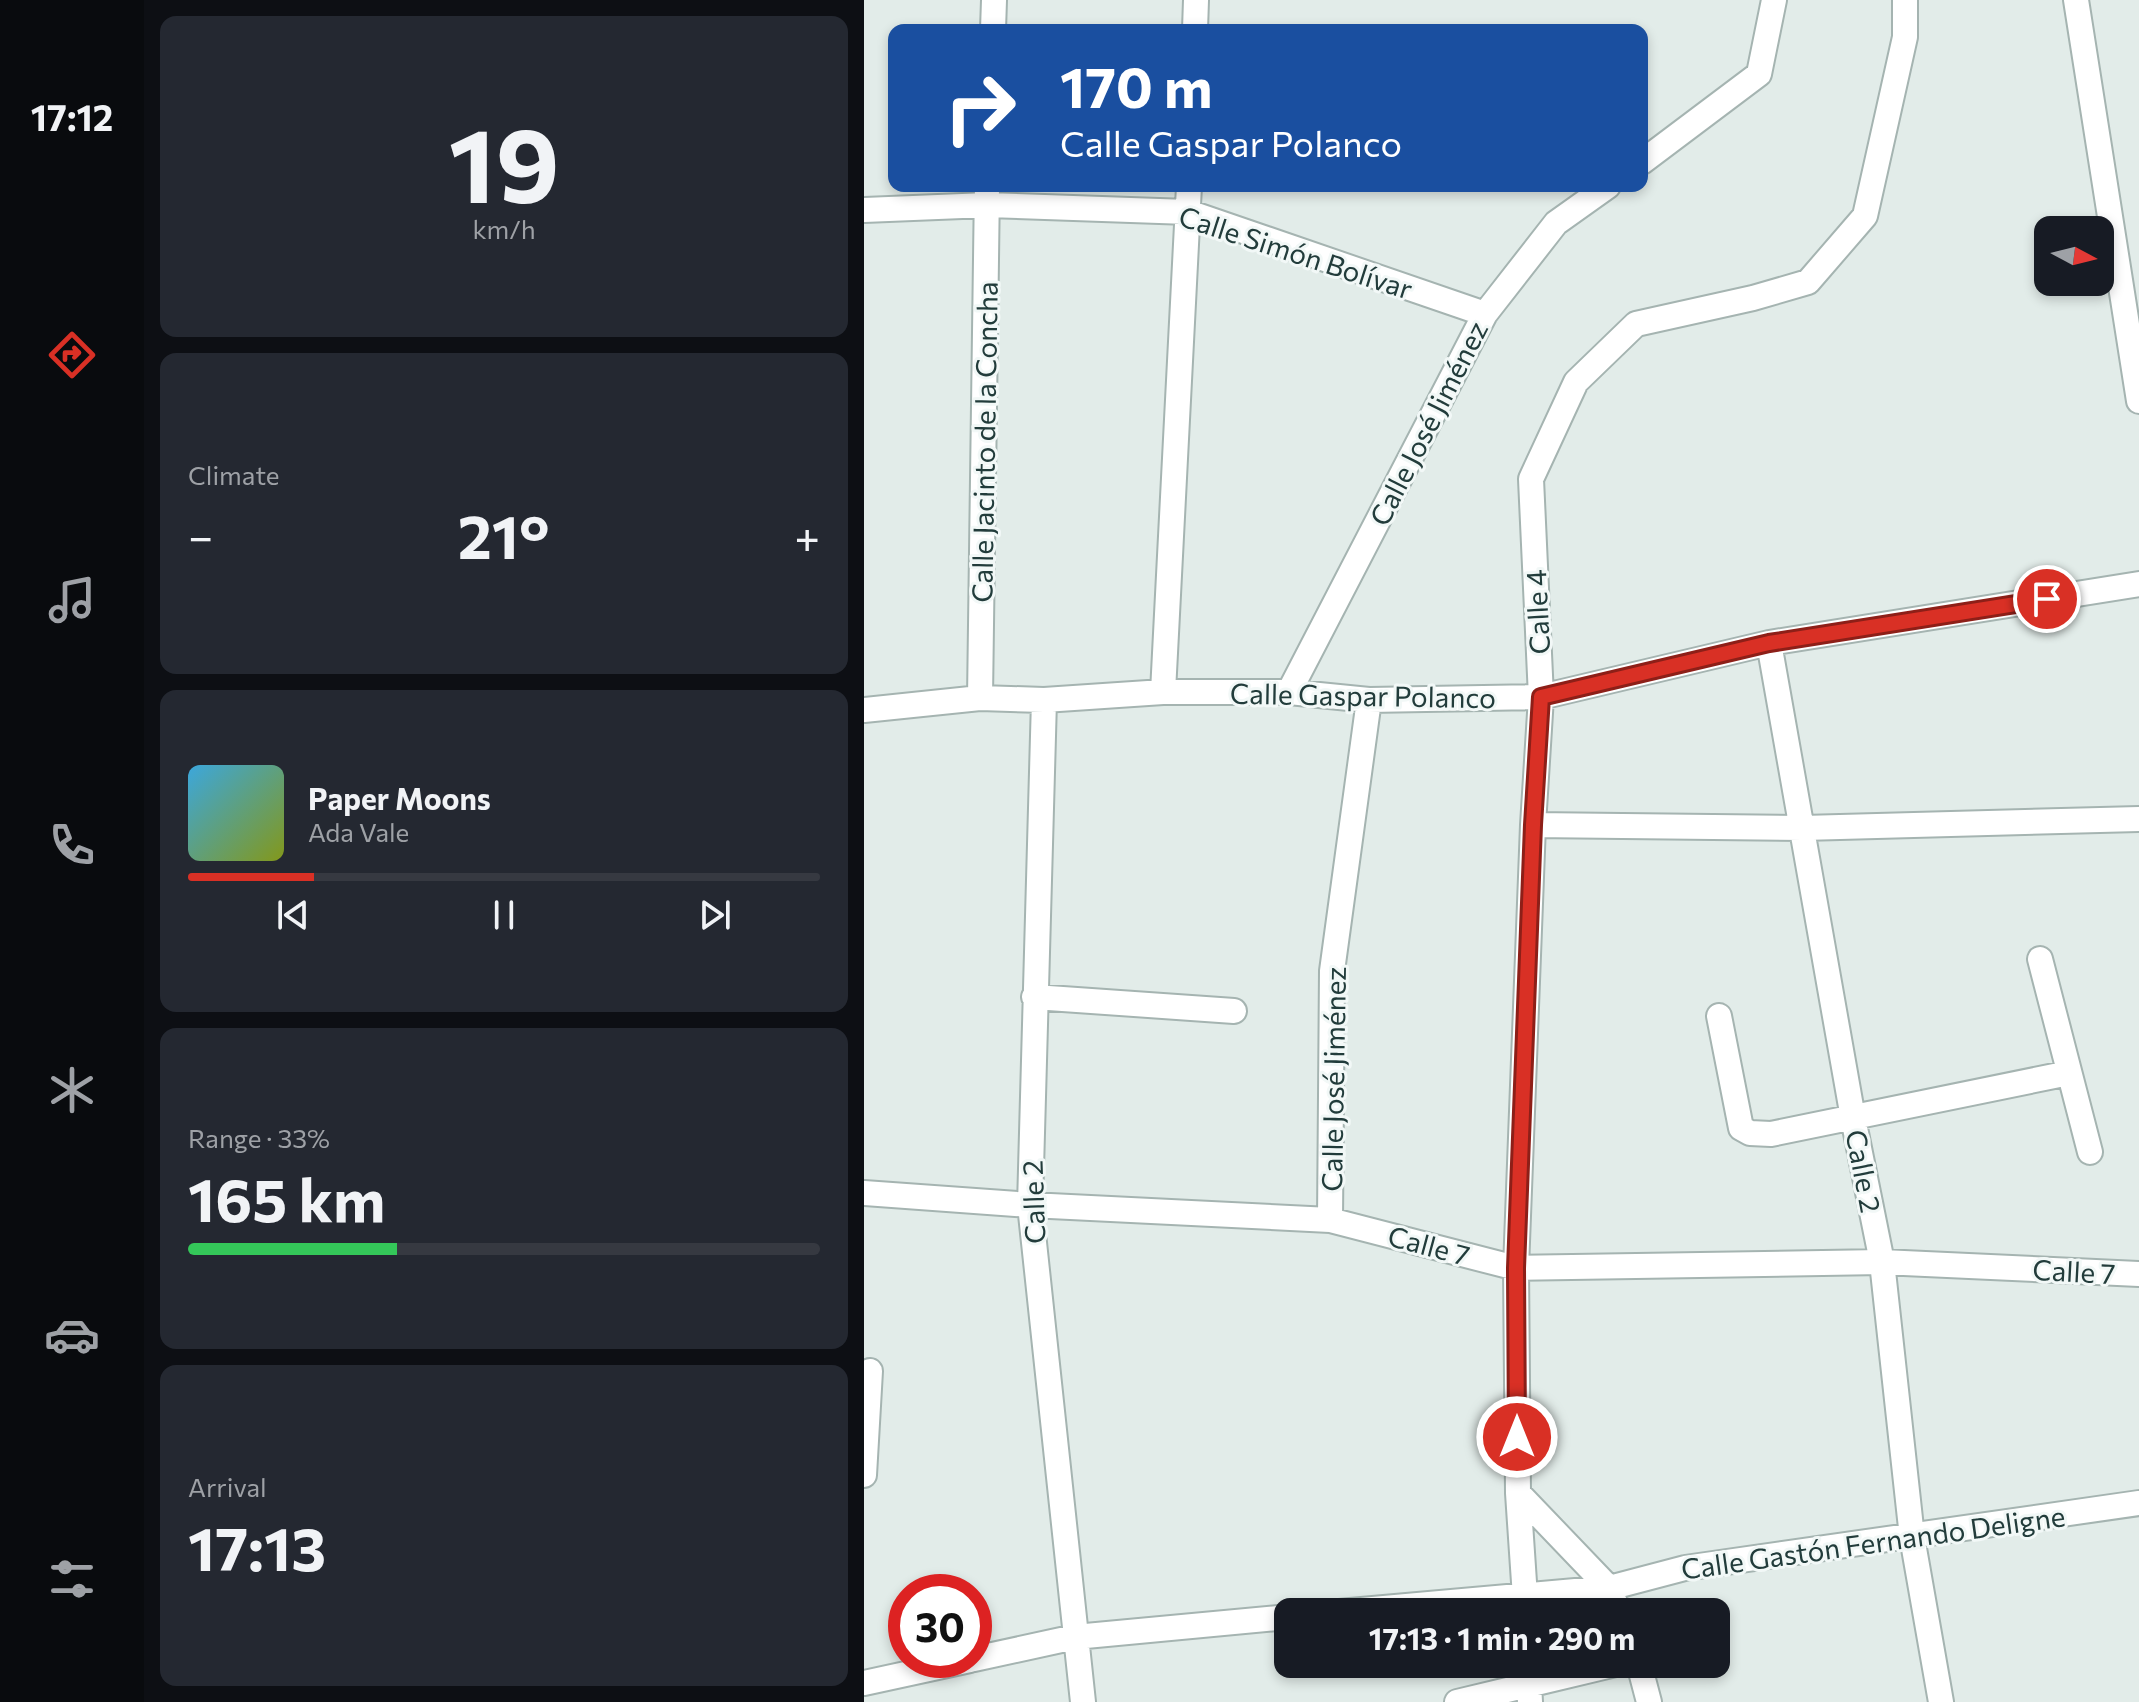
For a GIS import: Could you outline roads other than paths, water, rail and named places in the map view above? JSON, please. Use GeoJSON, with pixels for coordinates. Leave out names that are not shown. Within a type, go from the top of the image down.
{"type":"FeatureCollection","features":[{"type":"Feature","properties":{"kind":"street"},"geometry":{"type":"LineString","coordinates":[[993,24],[994,0]]}},
{"type":"Feature","properties":{"kind":"street"},"geometry":{"type":"LineString","coordinates":[[1195,24],[1196,0]]}},
{"type":"Feature","properties":{"kind":"street"},"geometry":{"type":"LineString","coordinates":[[1648,157],[1759,74],[1774,0]]}},
{"type":"Feature","properties":{"kind":"street","name":"Calle 4"},"geometry":{"type":"LineString","coordinates":[[1526,1598],[1518,1493],[1516,1268],[1541,697],[1531,479],[1576,382],[1636,324],[1753,298],[1808,282],[1865,216],[1905,37],[1905,0]]}},
{"type":"Feature","properties":{"kind":"street"},"geometry":{"type":"LineString","coordinates":[[2076,0],[2139,401]]}},
{"type":"Feature","properties":{"kind":"street"},"geometry":{"type":"LineString","coordinates":[[1163,692],[1189,192]]}},
{"type":"Feature","properties":{"kind":"street","name":"Calle José Jiménez"},"geometry":{"type":"LineString","coordinates":[[1289,692],[1485,314],[1556,223],[1600,192]]}},
{"type":"Feature","properties":{"kind":"street","name":"Calle Simón Bolívar"},"geometry":{"type":"LineString","coordinates":[[864,210],[987,195],[1188,212],[1485,314]]}},
{"type":"Feature","properties":{"kind":"street","name":"Calle Jacinto de la Concha"},"geometry":{"type":"LineString","coordinates":[[980,698],[987,195]]}},
{"type":"Feature","properties":{"kind":"street","name":"Calle Gaspar Polanco"},"geometry":{"type":"LineString","coordinates":[[864,710],[980,698],[1044,700],[1163,692],[1289,692],[1369,700],[1541,697],[1769,643],[2139,584]]}},
{"type":"Feature","properties":{"kind":"street","name":"Calle 2"},"geometry":{"type":"LineString","coordinates":[[1769,643],[1853,1118],[1882,1262],[1912,1537],[1941,1702]]}},
{"type":"Feature","properties":{"kind":"street","name":"Calle 2"},"geometry":{"type":"LineString","coordinates":[[1044,700],[1030,1205],[1083,1702]]}},
{"type":"Feature","properties":{"kind":"street","name":"Calle José Jiménez"},"geometry":{"type":"LineString","coordinates":[[1330,1220],[1332,971],[1369,700]]}},
{"type":"Feature","properties":{"kind":"street"},"geometry":{"type":"LineString","coordinates":[[1533,825],[1803,828],[2139,819]]}},
{"type":"Feature","properties":{"kind":"street"},"geometry":{"type":"LineString","coordinates":[[2040,959],[2090,1152]]}},
{"type":"Feature","properties":{"kind":"street"},"geometry":{"type":"LineString","coordinates":[[1034,997],[1234,1011]]}},
{"type":"Feature","properties":{"kind":"street"},"geometry":{"type":"LineString","coordinates":[[1719,1016],[1741,1128],[1750,1133],[1771,1134],[2069,1073]]}},
{"type":"Feature","properties":{"kind":"street","name":"Calle 7"},"geometry":{"type":"LineString","coordinates":[[864,1193],[1330,1220],[1516,1268],[1882,1262],[2139,1274]]}},
{"type":"Feature","properties":{"kind":"street"},"geometry":{"type":"LineString","coordinates":[[864,1475],[870,1371]]}},
{"type":"Feature","properties":{"kind":"street"},"geometry":{"type":"LineString","coordinates":[[1518,1493],[1609,1588],[1613,1598]]}},
{"type":"Feature","properties":{"kind":"street","name":"Calle Gastón Fernando Deligne"},"geometry":{"type":"LineString","coordinates":[[1554,1598],[1609,1588],[1685,1568],[2139,1503]]}},
{"type":"Feature","properties":{"kind":"street"},"geometry":{"type":"LineString","coordinates":[[992,1656],[1075,1637],[1274,1618]]}},
{"type":"Feature","properties":{"kind":"street"},"geometry":{"type":"LineString","coordinates":[[864,1683],[888,1678]]}},
{"type":"Feature","properties":{"kind":"street"},"geometry":{"type":"LineString","coordinates":[[1457,1702],[1552,1678]]}},
{"type":"Feature","properties":{"kind":"street"},"geometry":{"type":"LineString","coordinates":[[1643,1678],[1649,1702]]}}]}
